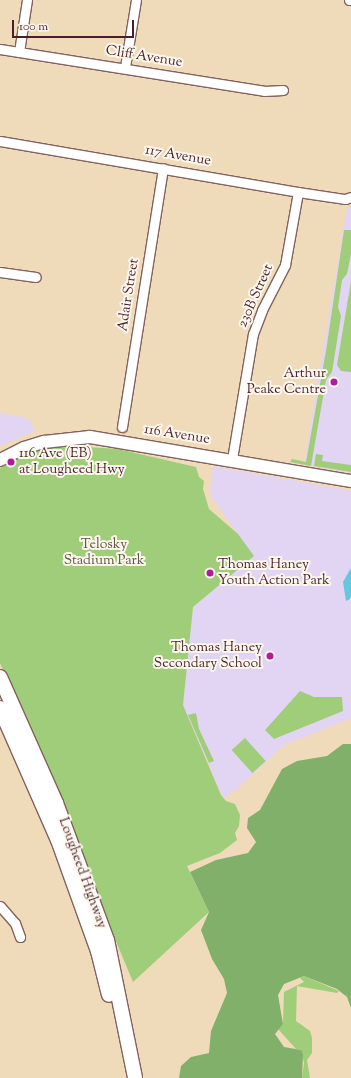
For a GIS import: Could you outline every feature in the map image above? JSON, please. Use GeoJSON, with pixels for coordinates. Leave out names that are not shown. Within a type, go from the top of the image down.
{"type":"FeatureCollection","features":[{"type":"Feature","properties":{"kind":"main road","name":"Lougheed Highway"},"geometry":{"type":"LineString","coordinates":[[0,677],[59,810],[107,940],[135,1078]]}},
{"type":"Feature","properties":{"kind":"main road","name":"Lougheed Highway"},"geometry":{"type":"LineString","coordinates":[[0,708],[58,840],[98,952],[126,1078]]}},
{"type":"Feature","properties":{"kind":"street"},"geometry":{"type":"LineString","coordinates":[[18,52],[27,0]]}},
{"type":"Feature","properties":{"kind":"street"},"geometry":{"type":"LineString","coordinates":[[125,67],[136,0]]}},
{"type":"Feature","properties":{"kind":"street","name":"Cliff Avenue"},"geometry":{"type":"LineString","coordinates":[[0,49],[125,67],[264,91],[283,90]]}},
{"type":"Feature","properties":{"kind":"street","name":"117 Avenue"},"geometry":{"type":"LineString","coordinates":[[0,141],[298,192],[345,199],[351,197]]}},
{"type":"Feature","properties":{"kind":"street","name":"Adair Street"},"geometry":{"type":"LineString","coordinates":[[122,427],[163,168]]}},
{"type":"Feature","properties":{"kind":"street","name":"230B Street"},"geometry":{"type":"LineString","coordinates":[[232,460],[253,334],[262,310],[285,265],[298,192]]}},
{"type":"Feature","properties":{"kind":"street"},"geometry":{"type":"LineString","coordinates":[[0,272],[36,277]]}},
{"type":"Feature","properties":{"kind":"street","name":"116 Avenue"},"geometry":{"type":"LineString","coordinates":[[0,460],[32,445],[81,437],[232,460],[351,481]]}},
{"type":"Feature","properties":{"kind":"street"},"geometry":{"type":"LineString","coordinates":[[0,906],[14,923],[20,937]]}},
{"type":"Feature","properties":{"kind":"shaded area","name":"Arthur Peake Centre"},"geometry":{"type":"Polygon","coordinates":[[[347,208],[351,208],[351,473],[304,465],[347,208]]]}},
{"type":"Feature","properties":{"kind":"shaded area"},"geometry":{"type":"Polygon","coordinates":[[[0,413],[28,418],[35,431],[0,446],[0,413]]]}},
{"type":"Feature","properties":{"kind":"shaded area","name":"Thomas Haney Secondary School"},"geometry":{"type":"Polygon","coordinates":[[[213,466],[351,491],[351,718],[284,745],[236,790],[223,798],[183,705],[193,607],[254,556],[212,498],[210,491],[213,466]]]}},
{"type":"Feature","properties":{"kind":"green space"},"geometry":{"type":"Polygon","coordinates":[[[344,230],[351,230],[351,254],[347,274],[342,280],[338,307],[341,316],[332,372],[326,380],[311,466],[290,462],[292,459],[306,462],[326,351],[344,230]]]}},
{"type":"Feature","properties":{"kind":"green space"},"geometry":{"type":"Polygon","coordinates":[[[351,281],[351,372],[341,371],[337,365],[351,281]]]}},
{"type":"Feature","properties":{"kind":"green space","name":"Telosky Stadium Park"},"geometry":{"type":"Polygon","coordinates":[[[72,446],[118,449],[196,467],[199,477],[204,481],[203,489],[209,509],[238,534],[254,556],[193,607],[183,705],[221,795],[226,801],[235,804],[240,815],[239,826],[235,833],[237,840],[220,853],[187,866],[209,912],[133,982],[0,663],[0,468],[32,450],[72,446]]]}},
{"type":"Feature","properties":{"kind":"green space"},"geometry":{"type":"Polygon","coordinates":[[[316,454],[323,455],[322,461],[351,465],[351,472],[314,466],[316,454]]]}},
{"type":"Feature","properties":{"kind":"green space"},"geometry":{"type":"Polygon","coordinates":[[[300,691],[314,697],[342,697],[343,711],[274,739],[265,730],[300,691]]]}},
{"type":"Feature","properties":{"kind":"green space"},"geometry":{"type":"Polygon","coordinates":[[[196,713],[199,729],[214,761],[209,763],[188,715],[196,713]]]}},
{"type":"Feature","properties":{"kind":"green space"},"geometry":{"type":"Polygon","coordinates":[[[245,738],[266,761],[252,773],[232,750],[245,738]]]}},
{"type":"Feature","properties":{"kind":"green space"},"geometry":{"type":"Polygon","coordinates":[[[343,744],[351,744],[351,1008],[347,997],[337,989],[304,976],[284,984],[278,995],[283,1024],[275,1034],[284,1047],[301,1050],[303,1054],[302,1078],[179,1078],[181,1066],[191,1057],[209,1053],[211,1031],[227,993],[224,979],[212,959],[201,930],[209,912],[190,872],[216,860],[248,853],[256,842],[247,828],[248,818],[260,810],[282,769],[297,761],[327,756],[343,744]]]}},
{"type":"Feature","properties":{"kind":"green space"},"geometry":{"type":"Polygon","coordinates":[[[304,976],[339,991],[337,993],[297,986],[296,1021],[310,1031],[312,1038],[312,1053],[307,1060],[310,1078],[302,1078],[304,1063],[301,1050],[296,1049],[278,1029],[283,1024],[284,992],[304,982],[300,978],[304,976]]]}},
{"type":"Feature","properties":{"kind":"water"},"geometry":{"type":"Polygon","coordinates":[[[351,568],[351,595],[350,599],[346,601],[343,582],[351,568]]]}},
{"type":"Feature","properties":{"kind":"place","name":"Arthur Peake Centre"},"geometry":{"type":"Point","coordinates":[334,382]}},
{"type":"Feature","properties":{"kind":"place","name":"116 Ave (EB) at Lougheed Hwy"},"geometry":{"type":"Point","coordinates":[11,462]}},
{"type":"Feature","properties":{"kind":"place","name":"Thomas Haney Youth Action Park"},"geometry":{"type":"Point","coordinates":[210,573]}},
{"type":"Feature","properties":{"kind":"place","name":"Thomas Haney Secondary School"},"geometry":{"type":"Point","coordinates":[270,656]}}]}
